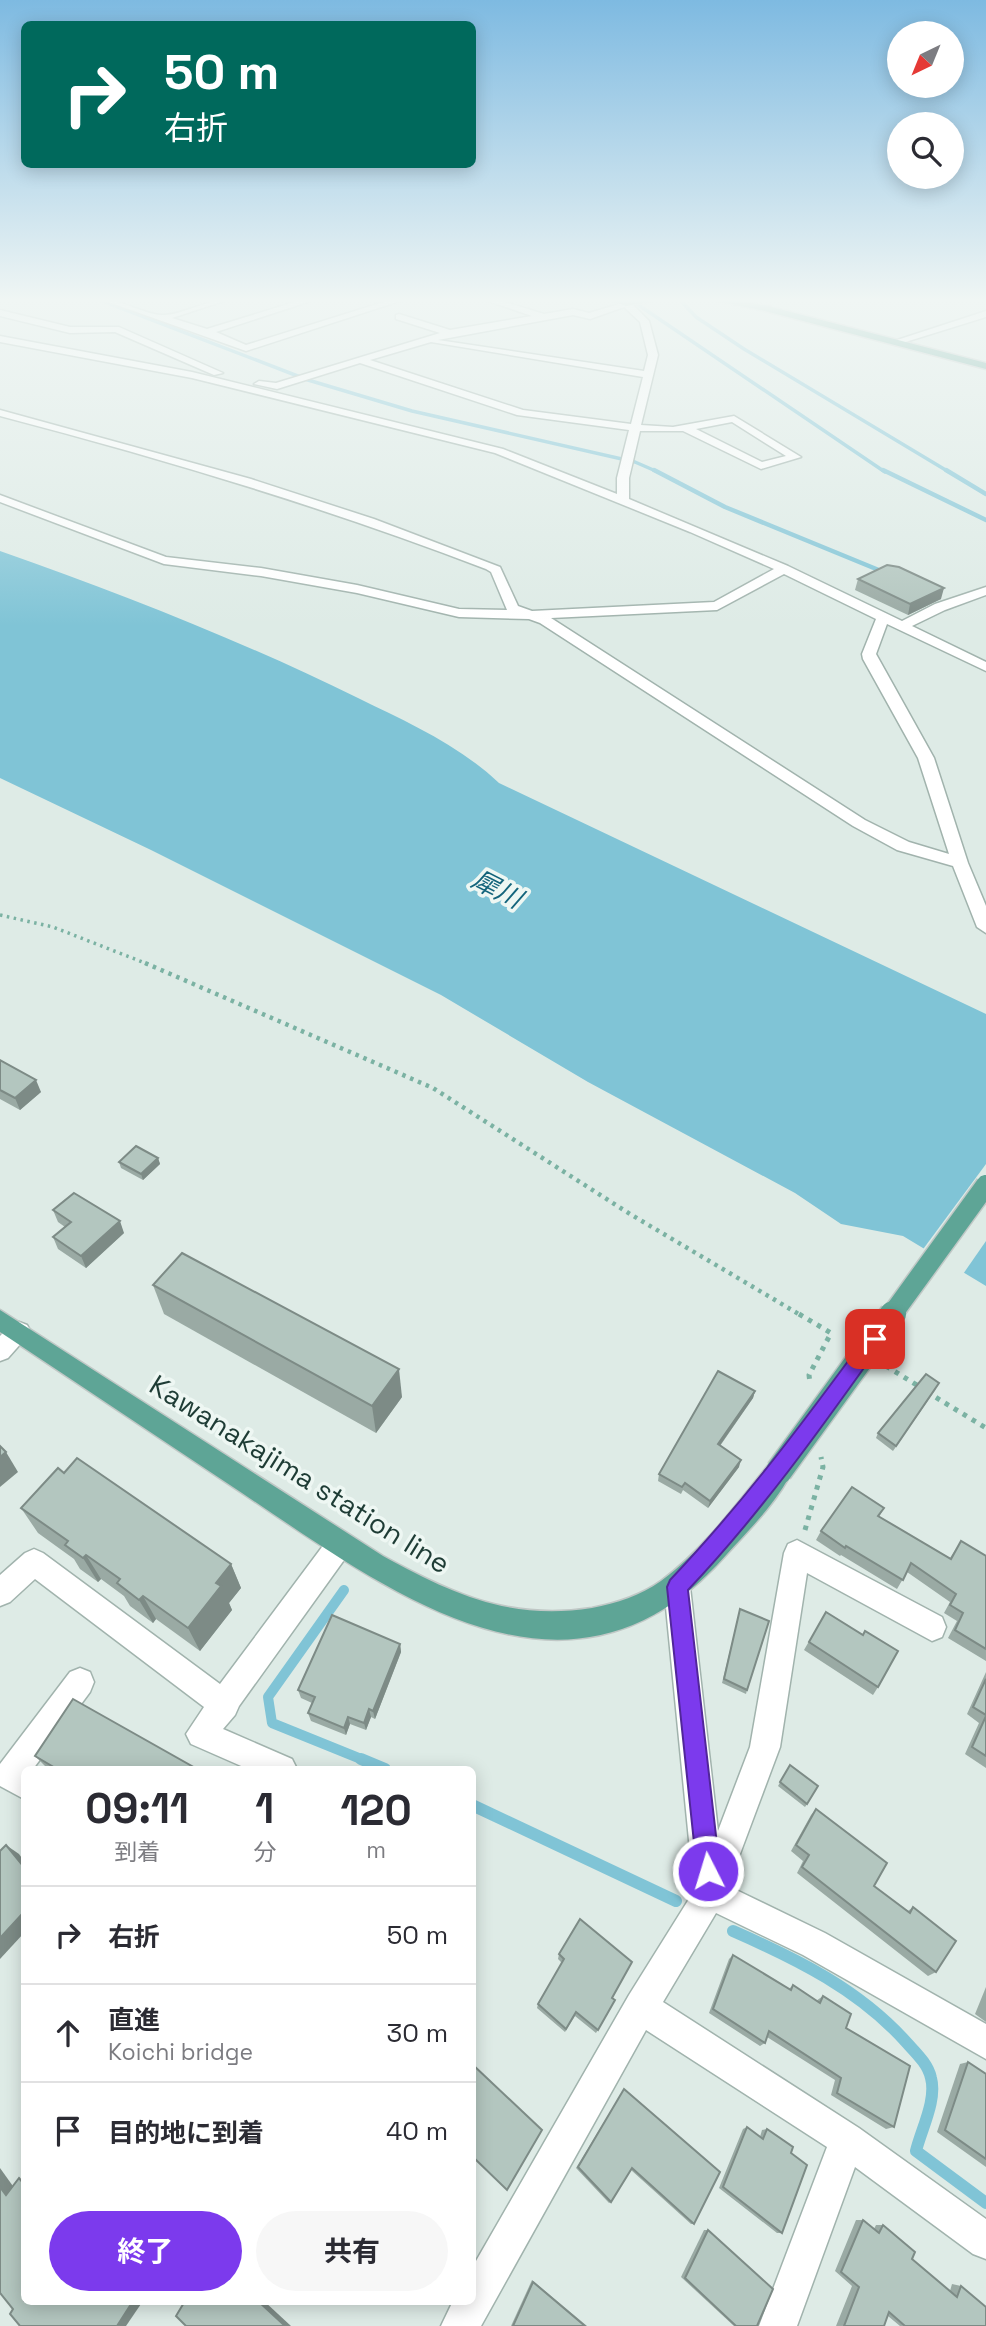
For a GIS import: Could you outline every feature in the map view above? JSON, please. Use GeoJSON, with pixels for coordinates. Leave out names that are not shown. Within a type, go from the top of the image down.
{"type":"FeatureCollection","features":[{"type":"Feature","properties":{"kind":"main road","name":"Kawanakajima station line"},"geometry":{"type":"LineString","coordinates":[[9,1326],[340,1544],[406,1583],[449,1604],[503,1622],[563,1625],[628,1613],[677,1587],[728,1533],[779,1471],[986,1185]]}},
{"type":"Feature","properties":{"kind":"street"},"geometry":{"type":"LineString","coordinates":[[328,409],[499,452],[784,569],[884,615],[986,667]]}},
{"type":"Feature","properties":{"kind":"street"},"geometry":{"type":"LineString","coordinates":[[507,409],[521,413],[636,428],[673,430],[734,419],[795,457],[761,466],[685,428]]}},
{"type":"Feature","properties":{"kind":"street"},"geometry":{"type":"LineString","coordinates":[[623,501],[628,459],[641,409]]}},
{"type":"Feature","properties":{"kind":"street"},"geometry":{"type":"LineString","coordinates":[[0,413],[280,492],[419,538],[490,566],[496,570],[513,609],[545,620],[859,823],[902,846],[960,863]]}},
{"type":"Feature","properties":{"kind":"street"},"geometry":{"type":"LineString","coordinates":[[0,498],[164,560],[261,572],[357,589],[460,613],[531,615],[717,606],[784,569]]}},
{"type":"Feature","properties":{"kind":"street"},"geometry":{"type":"LineString","coordinates":[[904,625],[940,607],[986,591]]}},
{"type":"Feature","properties":{"kind":"street"},"geometry":{"type":"LineString","coordinates":[[884,615],[869,654],[870,659],[926,758],[960,863],[986,927]]}},
{"type":"Feature","properties":{"kind":"street"},"geometry":{"type":"LineString","coordinates":[[0,1351],[9,1326]]}},
{"type":"Feature","properties":{"kind":"street"},"geometry":{"type":"LineString","coordinates":[[275,1766],[201,1734],[225,1705],[340,1544]]}},
{"type":"Feature","properties":{"kind":"street"},"geometry":{"type":"LineString","coordinates":[[476,2298],[641,2007],[710,1894],[765,1746],[797,1553],[932,1627]]}},
{"type":"Feature","properties":{"kind":"street"},"geometry":{"type":"LineString","coordinates":[[0,1593],[34,1562],[225,1705]]}},
{"type":"Feature","properties":{"kind":"street"},"geometry":{"type":"LineString","coordinates":[[677,1587],[710,1894]]}},
{"type":"Feature","properties":{"kind":"street"},"geometry":{"type":"LineString","coordinates":[[21,1782],[9,1775],[80,1682]]}},
{"type":"Feature","properties":{"kind":"street"},"geometry":{"type":"LineString","coordinates":[[710,1894],[814,1944],[986,2042]]}},
{"type":"Feature","properties":{"kind":"street"},"geometry":{"type":"LineString","coordinates":[[641,2007],[847,2140],[986,2241]]}},
{"type":"Feature","properties":{"kind":"street"},"geometry":{"type":"LineString","coordinates":[[778,2326],[847,2140]]}},
{"type":"Feature","properties":{"kind":"street"},"geometry":{"type":"LineString","coordinates":[[460,2326],[472,2305]]}},
{"type":"Feature","properties":{"kind":"path"},"geometry":{"type":"LineString","coordinates":[[0,915],[53,927],[126,955],[433,1088],[629,1214],[842,1340]]}},
{"type":"Feature","properties":{"kind":"path"},"geometry":{"type":"LineString","coordinates":[[811,1388],[809,1375],[831,1333]]}},
{"type":"Feature","properties":{"kind":"path"},"geometry":{"type":"LineString","coordinates":[[875,1360],[986,1428]]}},
{"type":"Feature","properties":{"kind":"path"},"geometry":{"type":"LineString","coordinates":[[797,1553],[820,1480],[823,1467],[821,1454]]}},
{"type":"Feature","properties":{"kind":"water","name":"犀川"},"geometry":{"type":"Polygon","coordinates":[[[0,551],[181,619],[314,677],[432,735],[467,757],[499,783],[986,1014],[986,1286],[903,1236],[841,1224],[795,1193],[588,1082],[441,995],[0,778],[0,551]]]}},
{"type":"Feature","properties":{"kind":"pier"},"geometry":{"type":"Polygon","coordinates":[[[986,1164],[986,1241],[961,1277],[921,1252],[986,1164]]]}},
{"type":"Feature","properties":{"kind":"building"},"geometry":{"type":"Polygon","coordinates":[[[887,565],[899,567],[944,588],[910,604],[858,579],[887,565]]]}},
{"type":"Feature","properties":{"kind":"building"},"geometry":{"type":"Polygon","coordinates":[[[0,1060],[36,1080],[15,1098],[0,1090],[0,1060]]]}},
{"type":"Feature","properties":{"kind":"building"},"geometry":{"type":"Polygon","coordinates":[[[136,1146],[158,1158],[141,1174],[119,1162],[136,1146]]]}},
{"type":"Feature","properties":{"kind":"building"},"geometry":{"type":"Polygon","coordinates":[[[74,1193],[120,1221],[81,1256],[53,1237],[71,1222],[53,1210],[74,1193]]]}},
{"type":"Feature","properties":{"kind":"building"},"geometry":{"type":"Polygon","coordinates":[[[182,1253],[399,1369],[372,1406],[153,1285],[182,1253]]]}},
{"type":"Feature","properties":{"kind":"building"},"geometry":{"type":"Polygon","coordinates":[[[718,1371],[755,1391],[718,1444],[741,1460],[710,1501],[685,1483],[682,1487],[659,1474],[718,1371]]]}},
{"type":"Feature","properties":{"kind":"building"},"geometry":{"type":"Polygon","coordinates":[[[926,1374],[939,1383],[896,1446],[878,1433],[926,1374]]]}},
{"type":"Feature","properties":{"kind":"building"},"geometry":{"type":"Polygon","coordinates":[[[0,1446],[6,1452],[0,1457],[0,1446]]]}},
{"type":"Feature","properties":{"kind":"building"},"geometry":{"type":"Polygon","coordinates":[[[77,1458],[231,1564],[216,1583],[221,1586],[188,1628],[143,1596],[139,1600],[117,1583],[120,1579],[86,1555],[83,1558],[65,1545],[68,1541],[21,1508],[58,1468],[64,1473],[77,1458]]]}},
{"type":"Feature","properties":{"kind":"building"},"geometry":{"type":"Polygon","coordinates":[[[852,1487],[884,1508],[878,1516],[951,1559],[961,1541],[986,1556],[986,1649],[955,1630],[963,1613],[950,1605],[956,1594],[911,1563],[903,1580],[846,1546],[845,1548],[821,1531],[852,1487]]]}},
{"type":"Feature","properties":{"kind":"building"},"geometry":{"type":"Polygon","coordinates":[[[740,1609],[769,1621],[747,1690],[724,1679],[740,1609]]]}},
{"type":"Feature","properties":{"kind":"building"},"geometry":{"type":"Polygon","coordinates":[[[826,1612],[863,1635],[865,1631],[898,1651],[878,1687],[809,1642],[826,1612]]]}},
{"type":"Feature","properties":{"kind":"building"},"geometry":{"type":"Polygon","coordinates":[[[332,1615],[400,1644],[373,1711],[369,1709],[364,1723],[348,1717],[344,1728],[308,1713],[315,1697],[298,1690],[332,1615]]]}},
{"type":"Feature","properties":{"kind":"building"},"geometry":{"type":"Polygon","coordinates":[[[986,1679],[986,1715],[973,1707],[986,1679]]]}},
{"type":"Feature","properties":{"kind":"building"},"geometry":{"type":"Polygon","coordinates":[[[73,1699],[192,1766],[52,1766],[35,1756],[73,1699]]]}},
{"type":"Feature","properties":{"kind":"building"},"geometry":{"type":"Polygon","coordinates":[[[986,1716],[986,1756],[972,1747],[986,1716]]]}},
{"type":"Feature","properties":{"kind":"building"},"geometry":{"type":"Polygon","coordinates":[[[790,1765],[818,1786],[807,1804],[780,1782],[790,1765]]]}},
{"type":"Feature","properties":{"kind":"building"},"geometry":{"type":"Polygon","coordinates":[[[816,1809],[887,1863],[874,1886],[910,1913],[913,1907],[956,1941],[936,1972],[802,1867],[809,1855],[796,1845],[816,1809]]]}},
{"type":"Feature","properties":{"kind":"building"},"geometry":{"type":"Polygon","coordinates":[[[6,1845],[21,1863],[21,1915],[0,1938],[0,1851],[6,1845]]]}},
{"type":"Feature","properties":{"kind":"building"},"geometry":{"type":"Polygon","coordinates":[[[580,1919],[632,1962],[598,2030],[576,2012],[566,2029],[538,2004],[564,1959],[559,1954],[580,1919]]]}},
{"type":"Feature","properties":{"kind":"building"},"geometry":{"type":"Polygon","coordinates":[[[733,1955],[791,1990],[793,1985],[820,2003],[823,1996],[851,2014],[846,2028],[910,2066],[894,2127],[837,2093],[841,2078],[769,2031],[765,2043],[713,2009],[733,1955]]]}},
{"type":"Feature","properties":{"kind":"building"},"geometry":{"type":"Polygon","coordinates":[[[968,2062],[986,2074],[986,2159],[945,2130],[968,2062]]]}},
{"type":"Feature","properties":{"kind":"building"},"geometry":{"type":"Polygon","coordinates":[[[476,2068],[542,2130],[507,2190],[476,2160],[476,2068]]]}},
{"type":"Feature","properties":{"kind":"building"},"geometry":{"type":"Polygon","coordinates":[[[624,2089],[720,2172],[694,2224],[632,2168],[611,2202],[578,2167],[624,2089]]]}},
{"type":"Feature","properties":{"kind":"building"},"geometry":{"type":"Polygon","coordinates":[[[747,2127],[763,2139],[767,2129],[793,2147],[791,2153],[807,2165],[782,2233],[723,2187],[747,2127]]]}},
{"type":"Feature","properties":{"kind":"building"},"geometry":{"type":"Polygon","coordinates":[[[19,2178],[21,2305],[130,2305],[117,2326],[20,2326],[10,2314],[13,2309],[0,2293],[0,2187],[6,2195],[19,2178]]]}},
{"type":"Feature","properties":{"kind":"building"},"geometry":{"type":"Polygon","coordinates":[[[863,2220],[879,2233],[883,2225],[915,2252],[912,2259],[957,2297],[961,2286],[986,2307],[986,2326],[905,2326],[889,2312],[884,2326],[844,2326],[859,2287],[841,2272],[863,2220]]]}},
{"type":"Feature","properties":{"kind":"building"},"geometry":{"type":"Polygon","coordinates":[[[708,2230],[773,2289],[757,2326],[736,2326],[685,2278],[708,2230]]]}},
{"type":"Feature","properties":{"kind":"building"},"geometry":{"type":"Polygon","coordinates":[[[533,2282],[585,2326],[513,2326],[533,2282]]]}},
{"type":"Feature","properties":{"kind":"building"},"geometry":{"type":"Polygon","coordinates":[[[183,2305],[262,2305],[285,2326],[186,2326],[176,2316],[183,2305]]]}},
{"type":"Feature","properties":{"kind":"waterway"},"geometry":{"type":"LineString","coordinates":[[404,409],[635,462],[657,472]]}},
{"type":"Feature","properties":{"kind":"waterway"},"geometry":{"type":"LineString","coordinates":[[791,409],[885,472]]}},
{"type":"Feature","properties":{"kind":"waterway"},"geometry":{"type":"LineString","coordinates":[[843,409],[949,472]]}},
{"type":"Feature","properties":{"kind":"waterway"},"geometry":{"type":"LineString","coordinates":[[883,470],[986,520]]}},
{"type":"Feature","properties":{"kind":"waterway"},"geometry":{"type":"LineString","coordinates":[[946,470],[986,494]]}},
{"type":"Feature","properties":{"kind":"waterway"},"geometry":{"type":"LineString","coordinates":[[657,472],[725,507],[886,573]]}},
{"type":"Feature","properties":{"kind":"waterway"},"geometry":{"type":"LineString","coordinates":[[344,1590],[268,1697],[272,1723],[366,1761]]}},
{"type":"Feature","properties":{"kind":"waterway"},"geometry":{"type":"LineString","coordinates":[[361,1759],[378,1766]]}},
{"type":"Feature","properties":{"kind":"waterway"},"geometry":{"type":"LineString","coordinates":[[476,1807],[676,1901]]}},
{"type":"Feature","properties":{"kind":"waterway"},"geometry":{"type":"LineString","coordinates":[[733,1931],[804,1965],[848,1992],[889,2024],[907,2043],[927,2068],[932,2087],[930,2105],[916,2151],[986,2203]]}},
{"type":"Feature","properties":{"kind":"route"},"geometry":{"type":"LineString","coordinates":[[708,1871],[677,1587],[728,1533],[779,1471],[875,1339]]}}]}
